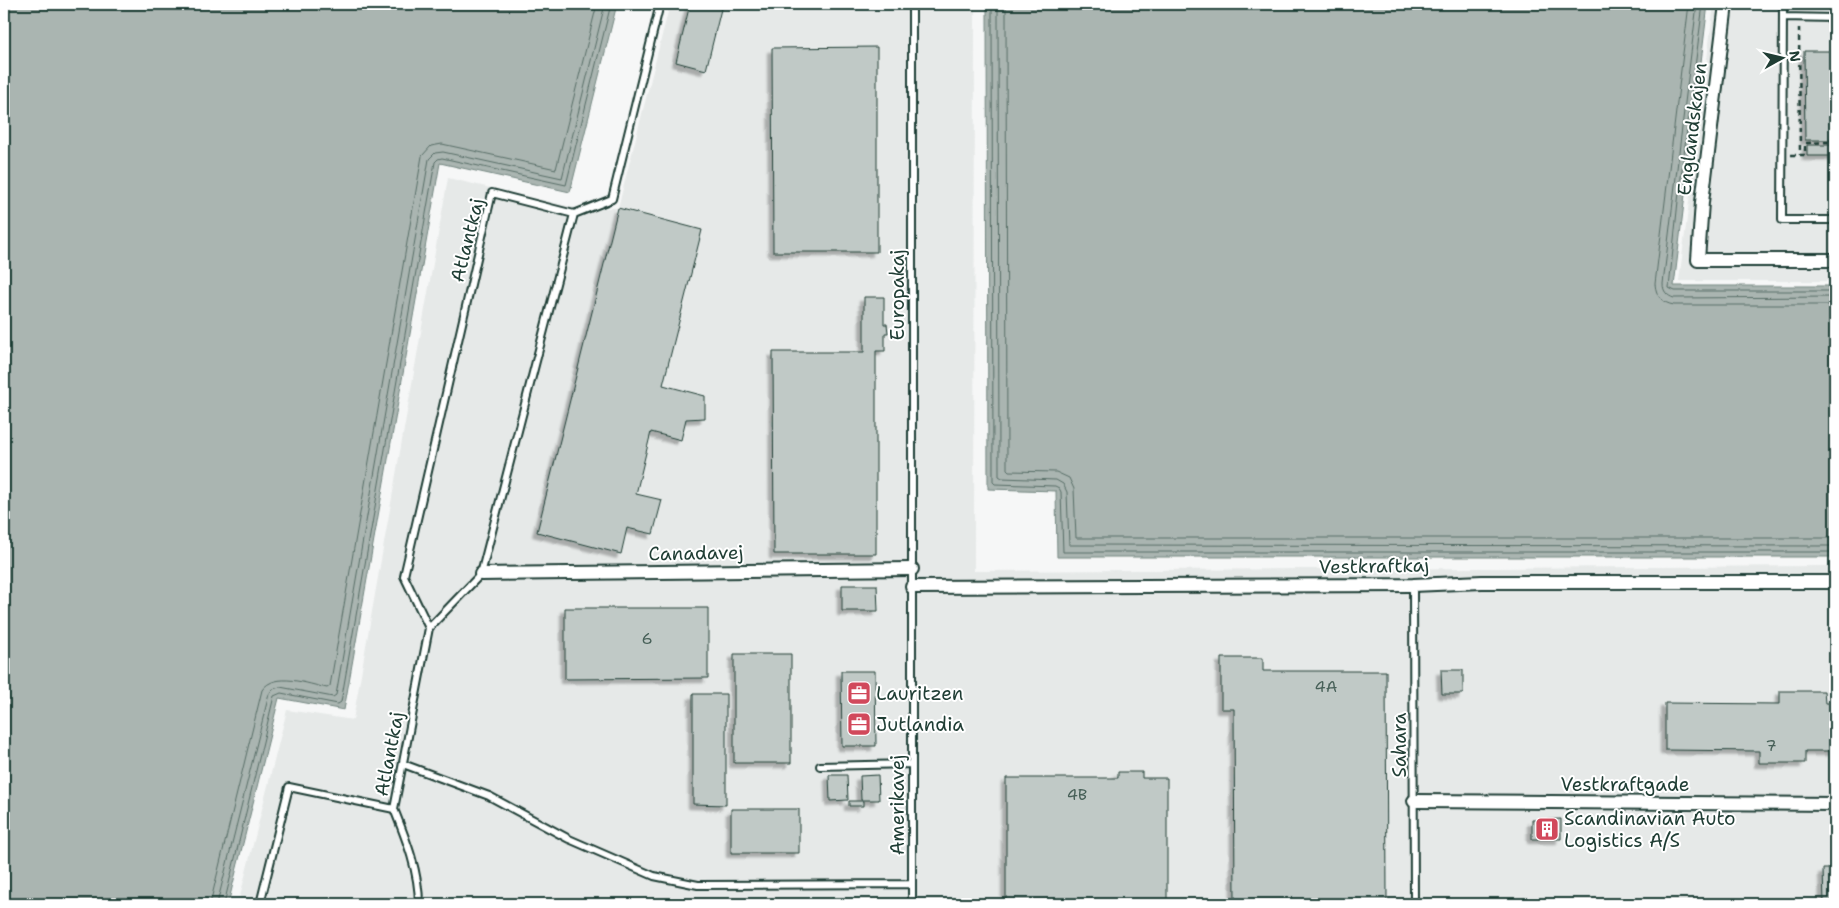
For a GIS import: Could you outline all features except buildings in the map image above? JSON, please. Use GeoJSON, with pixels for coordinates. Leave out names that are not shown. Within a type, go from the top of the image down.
{"type":"FeatureCollection","features":[{"type":"Feature","properties":{"kind":"street","name":"Englandskajen"},"geometry":{"type":"LineString","coordinates":[[1726,4],[1702,202],[1698,260],[1835,260]]}},
{"type":"Feature","properties":{"kind":"street","name":"Canadavej"},"geometry":{"type":"LineString","coordinates":[[481,574],[912,569]]}},
{"type":"Feature","properties":{"kind":"street","name":"Vestkraftkaj"},"geometry":{"type":"LineString","coordinates":[[912,587],[1413,585],[1482,582],[1835,582]]}},
{"type":"Feature","properties":{"kind":"street","name":"Vestkraftgade"},"geometry":{"type":"LineString","coordinates":[[1414,801],[1835,804]]}},
{"type":"Feature","properties":{"kind":"lane"},"geometry":{"type":"LineString","coordinates":[[429,628],[481,574],[574,214],[612,199],[660,4]]}},
{"type":"Feature","properties":{"kind":"lane","name":"Europakaj"},"geometry":{"type":"LineString","coordinates":[[912,4],[912,587]]}},
{"type":"Feature","properties":{"kind":"lane"},"geometry":{"type":"LineString","coordinates":[[1783,4],[1782,220],[1835,220]]}},
{"type":"Feature","properties":{"kind":"lane"},"geometry":{"type":"LineString","coordinates":[[1784,18],[1835,18]]}},
{"type":"Feature","properties":{"kind":"lane","name":"Atlantkaj"},"geometry":{"type":"LineString","coordinates":[[260,904],[289,787],[394,809],[429,628],[404,576],[492,193],[574,214]]}},
{"type":"Feature","properties":{"kind":"lane","name":"Sahara"},"geometry":{"type":"LineString","coordinates":[[1413,585],[1414,904]]}},
{"type":"Feature","properties":{"kind":"lane","name":"Amerikavej"},"geometry":{"type":"LineString","coordinates":[[912,587],[912,904]]}},
{"type":"Feature","properties":{"kind":"lane"},"geometry":{"type":"LineString","coordinates":[[403,764],[489,796],[569,839],[654,876],[698,886],[912,884]]}},
{"type":"Feature","properties":{"kind":"lane"},"geometry":{"type":"LineString","coordinates":[[820,766],[912,764]]}},
{"type":"Feature","properties":{"kind":"lane"},"geometry":{"type":"LineString","coordinates":[[394,809],[407,841],[419,886],[419,904]]}},
{"type":"Feature","properties":{"kind":"path"},"geometry":{"type":"LineString","coordinates":[[1800,18],[1800,155]]}},
{"type":"Feature","properties":{"kind":"path"},"geometry":{"type":"LineString","coordinates":[[1782,155],[1805,155],[1805,143],[1835,142]]}},
{"type":"Feature","properties":{"kind":"shaded area"},"geometry":{"type":"Polygon","coordinates":[[[670,4],[975,4],[974,571],[1835,566],[1835,904],[238,904],[287,710],[353,720],[448,178],[576,208],[618,208],[670,4]]]}},
{"type":"Feature","properties":{"kind":"shaded area"},"geometry":{"type":"Polygon","coordinates":[[[1714,4],[1835,4],[1835,281],[1679,281],[1714,4]]]}},
{"type":"Feature","properties":{"kind":"water"},"geometry":{"type":"Polygon","coordinates":[[[4,4],[617,4],[570,192],[440,163],[344,710],[279,698],[228,904],[4,904],[4,4]]]}},
{"type":"Feature","properties":{"kind":"water"},"geometry":{"type":"Polygon","coordinates":[[[987,4],[1708,4],[1674,286],[1835,286],[1835,557],[1057,557],[1056,491],[988,489],[987,4]]]}},
{"type":"Feature","properties":{"kind":"place","name":"Lauritzen"},"geometry":{"type":"Point","coordinates":[859,693]}},
{"type":"Feature","properties":{"kind":"place","name":"Jutlandia"},"geometry":{"type":"Point","coordinates":[859,724]}},
{"type":"Feature","properties":{"kind":"place","name":"Scandinavian Auto Logistics A/S"},"geometry":{"type":"Point","coordinates":[1547,829]}}]}
